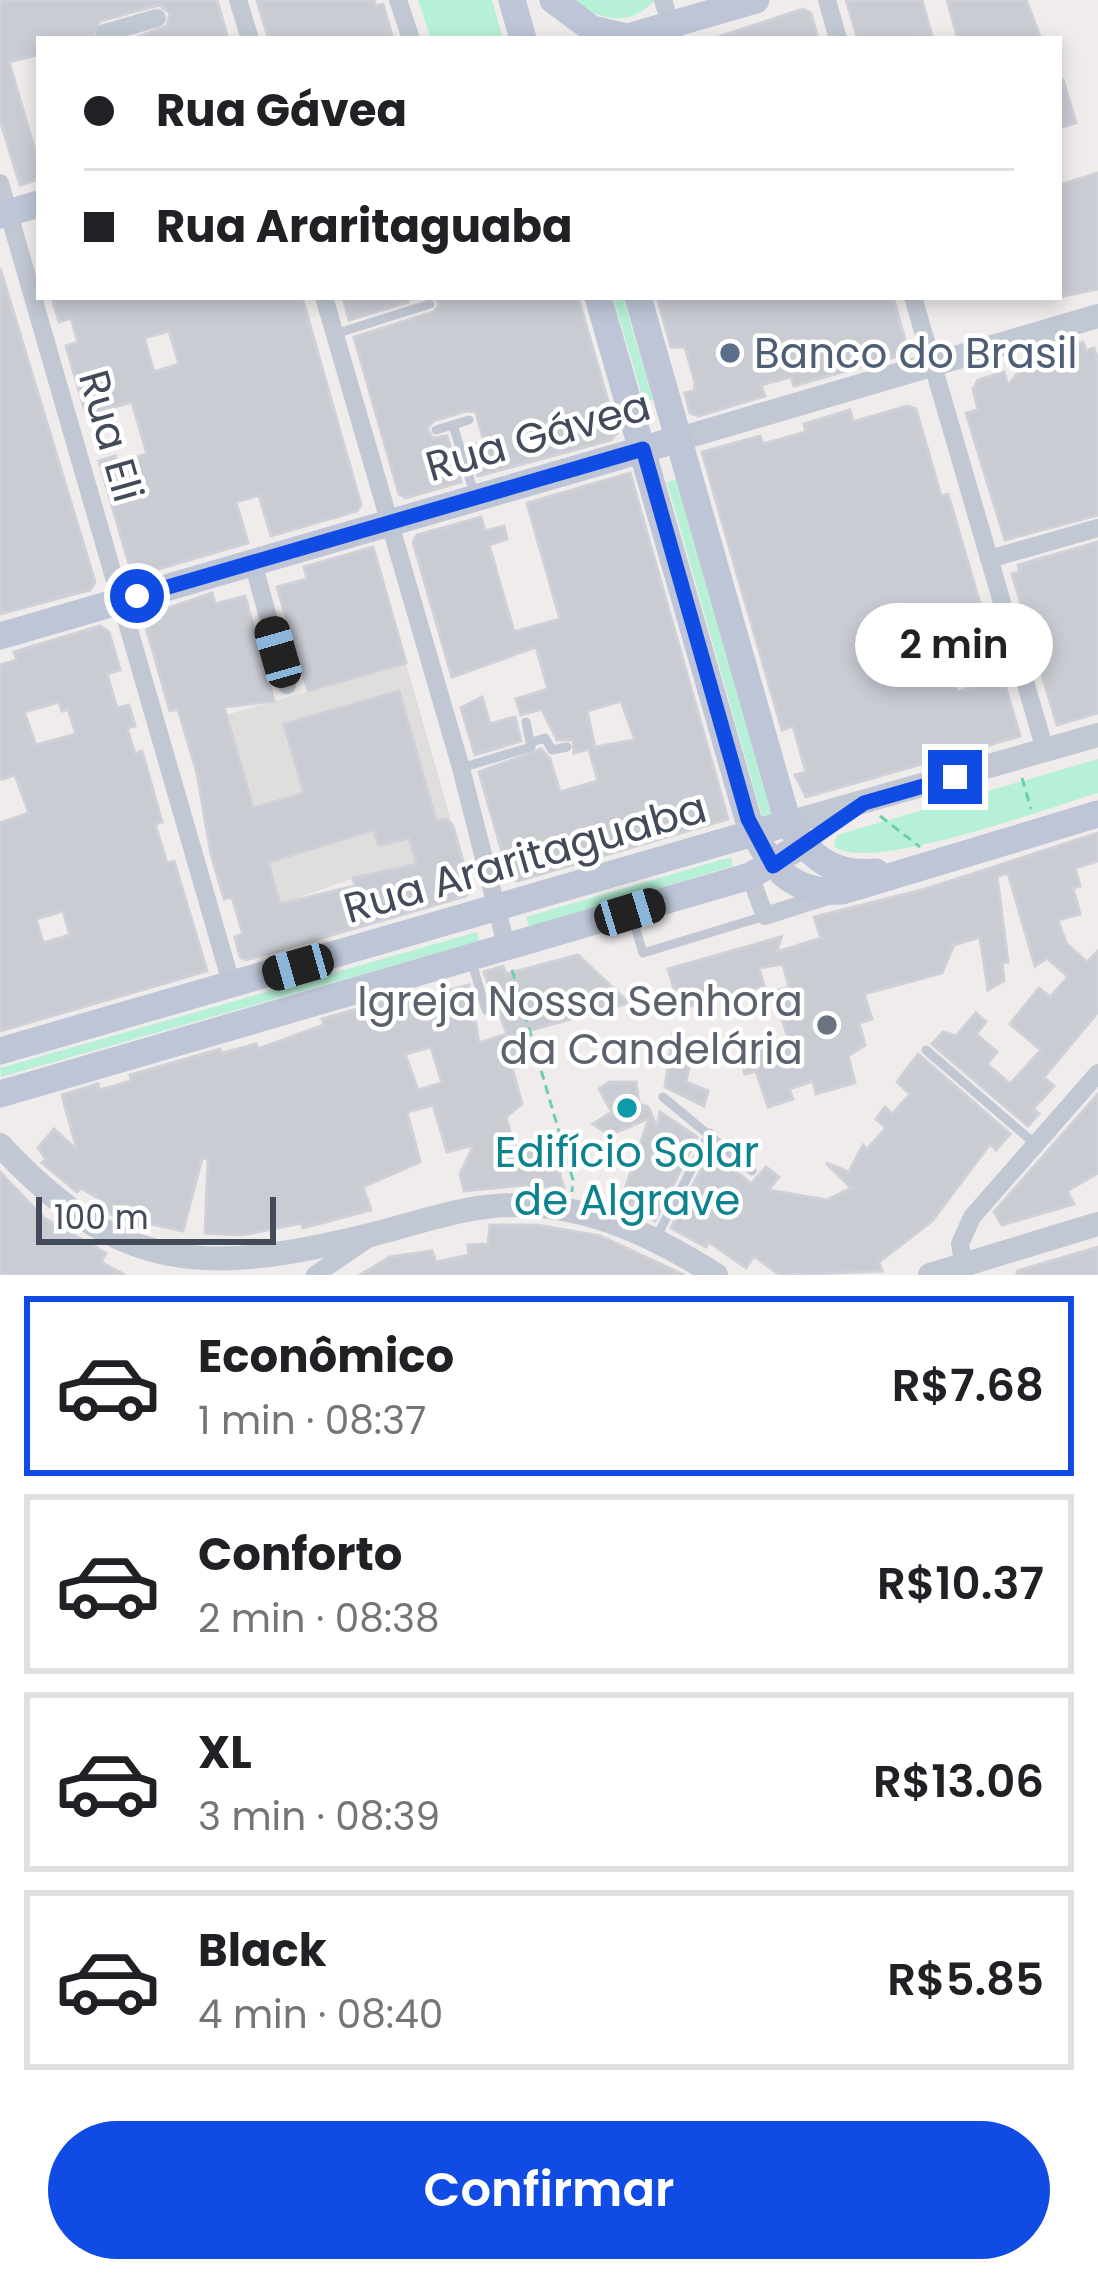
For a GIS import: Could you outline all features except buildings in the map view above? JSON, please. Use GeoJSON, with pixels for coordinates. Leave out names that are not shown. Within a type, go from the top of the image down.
{"type":"FeatureCollection","features":[{"type":"Feature","properties":{"kind":"main road"},"geometry":{"type":"LineString","coordinates":[[512,0],[522,36]]}},
{"type":"Feature","properties":{"kind":"main road"},"geometry":{"type":"LineString","coordinates":[[552,0],[592,29],[617,36]]}},
{"type":"Feature","properties":{"kind":"main road"},"geometry":{"type":"LineString","coordinates":[[552,0],[562,36]]}},
{"type":"Feature","properties":{"kind":"main road"},"geometry":{"type":"LineString","coordinates":[[629,36],[756,0]]}},
{"type":"Feature","properties":{"kind":"main road"},"geometry":{"type":"LineString","coordinates":[[4,214],[36,205]]}},
{"type":"Feature","properties":{"kind":"main road"},"geometry":{"type":"LineString","coordinates":[[599,300],[762,871],[806,890],[842,891],[915,860]]}},
{"type":"Feature","properties":{"kind":"main road"},"geometry":{"type":"LineString","coordinates":[[639,300],[795,834],[817,860],[842,871],[915,860],[1098,814]]}},
{"type":"Feature","properties":{"kind":"main road","name":"Rua Gávea"},"geometry":{"type":"LineString","coordinates":[[0,636],[679,439]]}},
{"type":"Feature","properties":{"kind":"main road","name":"Rua Araritaguaba"},"geometry":{"type":"LineString","coordinates":[[0,1052],[754,834],[795,834]]}},
{"type":"Feature","properties":{"kind":"main road","name":"Rua Araritaguaba"},"geometry":{"type":"LineString","coordinates":[[0,1094],[762,871],[795,834]]}},
{"type":"Feature","properties":{"kind":"street"},"geometry":{"type":"LineString","coordinates":[[238,0],[249,36]]}},
{"type":"Feature","properties":{"kind":"street"},"geometry":{"type":"LineString","coordinates":[[398,0],[409,36]]}},
{"type":"Feature","properties":{"kind":"street"},"geometry":{"type":"LineString","coordinates":[[827,0],[837,36]]}},
{"type":"Feature","properties":{"kind":"street"},"geometry":{"type":"LineString","coordinates":[[105,36],[157,18]]}},
{"type":"Feature","properties":{"kind":"street","name":"Rua Eli"},"geometry":{"type":"LineString","coordinates":[[0,183],[4,214],[232,986]]}},
{"type":"Feature","properties":{"kind":"street"},"geometry":{"type":"LineString","coordinates":[[325,300],[461,767],[507,949]]}},
{"type":"Feature","properties":{"kind":"street"},"geometry":{"type":"LineString","coordinates":[[914,300],[1045,750]]}},
{"type":"Feature","properties":{"kind":"street","name":"Rua Gávea"},"geometry":{"type":"LineString","coordinates":[[679,439],[1098,316]]}},
{"type":"Feature","properties":{"kind":"street"},"geometry":{"type":"LineString","coordinates":[[989,559],[1098,528]]}},
{"type":"Feature","properties":{"kind":"street"},"geometry":{"type":"LineString","coordinates":[[253,562],[287,685]]}},
{"type":"Feature","properties":{"kind":"street","name":"Rua Araritaguaba"},"geometry":{"type":"LineString","coordinates":[[795,834],[1098,735]]}},
{"type":"Feature","properties":{"kind":"street"},"geometry":{"type":"LineString","coordinates":[[762,871],[764,916],[842,891]]}},
{"type":"Feature","properties":{"kind":"street"},"geometry":{"type":"LineString","coordinates":[[964,1270],[964,1230],[1098,1073]]}},
{"type":"Feature","properties":{"kind":"street"},"geometry":{"type":"LineString","coordinates":[[1,1143],[79,1219],[170,1258],[268,1257],[375,1234],[437,1214],[492,1206],[569,1211],[656,1238],[716,1275]]}},
{"type":"Feature","properties":{"kind":"street"},"geometry":{"type":"LineString","coordinates":[[931,1275],[964,1270],[1098,1224]]}},
{"type":"Feature","properties":{"kind":"street"},"geometry":{"type":"LineString","coordinates":[[315,1275],[375,1234]]}},
{"type":"Feature","properties":{"kind":"lane"},"geometry":{"type":"LineString","coordinates":[[335,334],[430,304]]}},
{"type":"Feature","properties":{"kind":"lane"},"geometry":{"type":"LineString","coordinates":[[436,430],[469,420]]}},
{"type":"Feature","properties":{"kind":"lane"},"geometry":{"type":"LineString","coordinates":[[453,425],[476,498]]}},
{"type":"Feature","properties":{"kind":"lane"},"geometry":{"type":"LineString","coordinates":[[461,767],[531,747],[526,722]]}},
{"type":"Feature","properties":{"kind":"lane"},"geometry":{"type":"LineString","coordinates":[[532,742],[544,738],[552,750],[567,747]]}},
{"type":"Feature","properties":{"kind":"lane"},"geometry":{"type":"LineString","coordinates":[[630,912],[643,953],[764,916]]}},
{"type":"Feature","properties":{"kind":"lane"},"geometry":{"type":"LineString","coordinates":[[471,959],[486,1010]]}},
{"type":"Feature","properties":{"kind":"lane"},"geometry":{"type":"LineString","coordinates":[[926,1050],[1034,1143]]}},
{"type":"Feature","properties":{"kind":"lane"},"geometry":{"type":"LineString","coordinates":[[663,1097],[752,1171]]}},
{"type":"Feature","properties":{"kind":"lane"},"geometry":{"type":"LineString","coordinates":[[656,1238],[710,1133]]}},
{"type":"Feature","properties":{"kind":"path"},"geometry":{"type":"LineString","coordinates":[[1021,774],[1033,817]]}},
{"type":"Feature","properties":{"kind":"path"},"geometry":{"type":"LineString","coordinates":[[871,809],[915,860]]}},
{"type":"Feature","properties":{"kind":"path"},"geometry":{"type":"LineString","coordinates":[[507,949],[573,1180],[569,1211]]}},
{"type":"Feature","properties":{"kind":"shaded area"},"geometry":{"type":"Polygon","coordinates":[[[406,663],[460,852],[348,880],[280,904],[226,715],[406,663]]]}},
{"type":"Feature","properties":{"kind":"green space"},"geometry":{"type":"Polygon","coordinates":[[[418,0],[492,0],[502,36],[430,36],[418,0]]]}},
{"type":"Feature","properties":{"kind":"green space"},"geometry":{"type":"Polygon","coordinates":[[[569,0],[654,1],[633,16],[612,18],[569,0]]]}},
{"type":"Feature","properties":{"kind":"green space"},"geometry":{"type":"Polygon","coordinates":[[[614,300],[624,300],[653,400],[644,402],[614,300]]]}},
{"type":"Feature","properties":{"kind":"green space"},"geometry":{"type":"Polygon","coordinates":[[[676,479],[771,813],[762,816],[667,482],[676,479]]]}},
{"type":"Feature","properties":{"kind":"green space"},"geometry":{"type":"Polygon","coordinates":[[[1098,759],[1098,793],[920,845],[853,853],[834,846],[837,835],[1098,759]]]}},
{"type":"Feature","properties":{"kind":"green space"},"geometry":{"type":"Polygon","coordinates":[[[731,857],[733,866],[529,927],[526,917],[731,857]]]}},
{"type":"Feature","properties":{"kind":"green space"},"geometry":{"type":"Polygon","coordinates":[[[477,932],[479,941],[1,1077],[0,1068],[477,932]]]}},
{"type":"Feature","properties":{"kind":"place","name":"Banco do Brasil"},"geometry":{"type":"Point","coordinates":[730,353]}},
{"type":"Feature","properties":{"kind":"place","name":"Igreja Nossa Senhora da Candelária"},"geometry":{"type":"Point","coordinates":[827,1025]}},
{"type":"Feature","properties":{"kind":"place","name":"Edifício Solar de Algrave"},"geometry":{"type":"Point","coordinates":[627,1108]}},
{"type":"Feature","properties":{"kind":"route"},"geometry":{"type":"LineString","coordinates":[[137,596],[643,449],[748,819],[773,866],[864,803],[955,777]]}}]}
